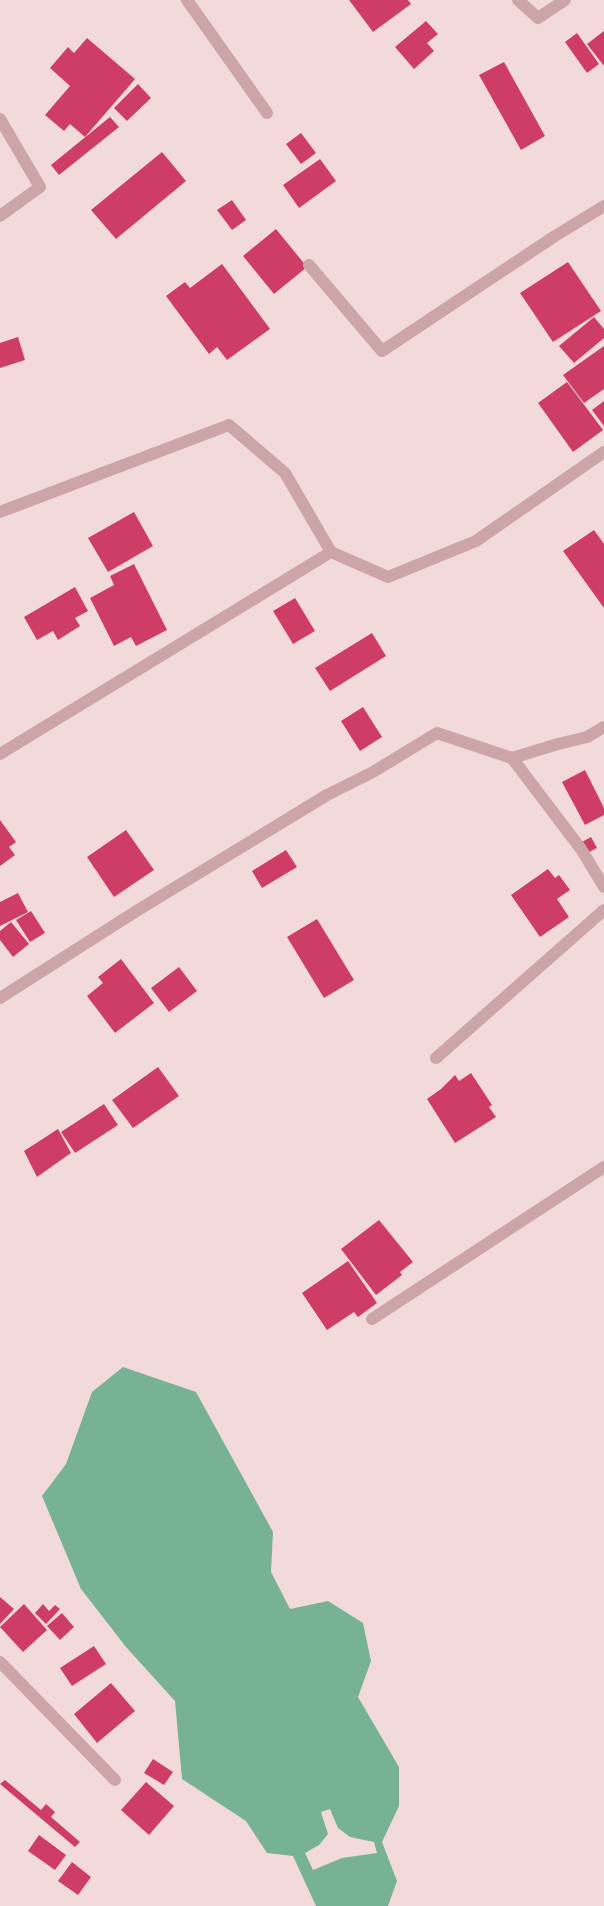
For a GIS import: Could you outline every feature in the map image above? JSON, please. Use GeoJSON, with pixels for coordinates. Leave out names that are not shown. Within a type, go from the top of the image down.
{"type":"FeatureCollection","features":[{"type":"Feature","properties":{"kind":"street"},"geometry":{"type":"LineString","coordinates":[[187,0],[267,113]]}},
{"type":"Feature","properties":{"kind":"street"},"geometry":{"type":"LineString","coordinates":[[518,0],[538,18],[565,0]]}},
{"type":"Feature","properties":{"kind":"street"},"geometry":{"type":"LineString","coordinates":[[0,119],[40,187],[0,216]]}},
{"type":"Feature","properties":{"kind":"street"},"geometry":{"type":"LineString","coordinates":[[309,265],[382,351],[555,236],[604,206]]}},
{"type":"Feature","properties":{"kind":"street"},"geometry":{"type":"LineString","coordinates":[[0,512],[229,425],[285,473],[331,552],[388,577],[476,541],[604,452]]}},
{"type":"Feature","properties":{"kind":"street"},"geometry":{"type":"LineString","coordinates":[[0,754],[331,552]]}},
{"type":"Feature","properties":{"kind":"street"},"geometry":{"type":"LineString","coordinates":[[512,758],[587,737],[604,727]]}},
{"type":"Feature","properties":{"kind":"street"},"geometry":{"type":"LineString","coordinates":[[0,998],[138,910],[269,830],[327,795],[373,772],[437,733],[512,758],[581,849],[604,887]]}},
{"type":"Feature","properties":{"kind":"street"},"geometry":{"type":"LineString","coordinates":[[436,1058],[604,910]]}},
{"type":"Feature","properties":{"kind":"street"},"geometry":{"type":"LineString","coordinates":[[372,1319],[604,1167]]}},
{"type":"Feature","properties":{"kind":"street"},"geometry":{"type":"LineString","coordinates":[[0,1662],[115,1780]]}},
{"type":"Feature","properties":{"kind":"shaded area"},"geometry":{"type":"Polygon","coordinates":[[[123,1367],[196,1392],[273,1532],[271,1572],[290,1609],[328,1601],[363,1623],[371,1661],[358,1697],[399,1767],[399,1806],[382,1842],[397,1881],[388,1906],[316,1906],[293,1856],[267,1853],[246,1821],[182,1779],[175,1701],[126,1647],[81,1589],[42,1496],[66,1464],[92,1392],[123,1367]],[[330,1809],[321,1812],[328,1834],[319,1845],[305,1853],[313,1870],[342,1858],[377,1853],[374,1842],[350,1837],[338,1828],[330,1809]]]}},
{"type":"Feature","properties":{"kind":"building"},"geometry":{"type":"Polygon","coordinates":[[[349,0],[408,0],[411,4],[373,32],[349,0]]]}},
{"type":"Feature","properties":{"kind":"building"},"geometry":{"type":"Polygon","coordinates":[[[426,21],[438,34],[427,43],[434,51],[414,69],[395,47],[426,21]]]}},
{"type":"Feature","properties":{"kind":"building"},"geometry":{"type":"Polygon","coordinates":[[[604,31],[604,66],[587,44],[604,31]]]}},
{"type":"Feature","properties":{"kind":"building"},"geometry":{"type":"Polygon","coordinates":[[[577,33],[599,64],[587,73],[565,42],[577,33]]]}},
{"type":"Feature","properties":{"kind":"building"},"geometry":{"type":"Polygon","coordinates":[[[87,38],[135,79],[85,137],[70,124],[64,131],[45,115],[70,86],[50,68],[68,47],[74,53],[87,38]]]}},
{"type":"Feature","properties":{"kind":"building"},"geometry":{"type":"Polygon","coordinates":[[[504,62],[545,136],[521,150],[479,75],[504,62]]]}},
{"type":"Feature","properties":{"kind":"building"},"geometry":{"type":"Polygon","coordinates":[[[138,84],[151,98],[127,121],[114,108],[138,84]]]}},
{"type":"Feature","properties":{"kind":"building"},"geometry":{"type":"Polygon","coordinates":[[[110,117],[119,127],[59,175],[51,165],[110,117]]]}},
{"type":"Feature","properties":{"kind":"building"},"geometry":{"type":"Polygon","coordinates":[[[301,133],[316,153],[301,164],[286,144],[301,133]]]}},
{"type":"Feature","properties":{"kind":"building"},"geometry":{"type":"Polygon","coordinates":[[[162,152],[186,181],[116,239],[91,210],[162,152]]]}},
{"type":"Feature","properties":{"kind":"building"},"geometry":{"type":"Polygon","coordinates":[[[320,159],[336,181],[299,208],[283,185],[320,159]]]}},
{"type":"Feature","properties":{"kind":"building"},"geometry":{"type":"Polygon","coordinates":[[[232,200],[246,220],[232,230],[217,210],[232,200]]]}},
{"type":"Feature","properties":{"kind":"building"},"geometry":{"type":"Polygon","coordinates":[[[276,229],[307,267],[274,294],[243,256],[276,229]]]}},
{"type":"Feature","properties":{"kind":"building"},"geometry":{"type":"Polygon","coordinates":[[[568,262],[601,311],[553,342],[520,293],[568,262]]]}},
{"type":"Feature","properties":{"kind":"building"},"geometry":{"type":"Polygon","coordinates":[[[222,264],[270,329],[227,360],[217,347],[209,354],[166,296],[185,282],[190,288],[222,264]]]}},
{"type":"Feature","properties":{"kind":"building"},"geometry":{"type":"Polygon","coordinates":[[[594,317],[604,329],[604,338],[574,363],[559,346],[594,317]]]}},
{"type":"Feature","properties":{"kind":"building"},"geometry":{"type":"Polygon","coordinates":[[[18,337],[25,360],[0,368],[0,343],[18,337]]]}},
{"type":"Feature","properties":{"kind":"building"},"geometry":{"type":"Polygon","coordinates":[[[604,346],[604,389],[584,403],[563,375],[604,346]]]}},
{"type":"Feature","properties":{"kind":"building"},"geometry":{"type":"Polygon","coordinates":[[[567,382],[603,430],[573,452],[538,403],[567,382]]]}},
{"type":"Feature","properties":{"kind":"building"},"geometry":{"type":"Polygon","coordinates":[[[604,401],[604,426],[592,410],[604,401]]]}},
{"type":"Feature","properties":{"kind":"building"},"geometry":{"type":"Polygon","coordinates":[[[134,512],[153,546],[108,572],[88,538],[134,512]]]}},
{"type":"Feature","properties":{"kind":"building"},"geometry":{"type":"Polygon","coordinates":[[[594,530],[604,544],[604,608],[563,551],[594,530]]]}},
{"type":"Feature","properties":{"kind":"building"},"geometry":{"type":"Polygon","coordinates":[[[134,564],[167,630],[136,646],[131,637],[114,646],[90,598],[114,585],[110,576],[134,564]]]}},
{"type":"Feature","properties":{"kind":"building"},"geometry":{"type":"Polygon","coordinates":[[[75,587],[88,611],[75,618],[80,626],[58,640],[53,631],[37,640],[24,617],[75,587]]]}},
{"type":"Feature","properties":{"kind":"building"},"geometry":{"type":"Polygon","coordinates":[[[295,598],[315,631],[293,644],[273,611],[295,598]]]}},
{"type":"Feature","properties":{"kind":"building"},"geometry":{"type":"Polygon","coordinates":[[[372,633],[386,656],[330,691],[315,668],[372,633]]]}},
{"type":"Feature","properties":{"kind":"building"},"geometry":{"type":"Polygon","coordinates":[[[363,707],[382,737],[360,751],[341,721],[363,707]]]}},
{"type":"Feature","properties":{"kind":"building"},"geometry":{"type":"Polygon","coordinates":[[[585,770],[604,808],[604,815],[585,825],[562,782],[585,770]]]}},
{"type":"Feature","properties":{"kind":"building"},"geometry":{"type":"Polygon","coordinates":[[[0,820],[16,842],[9,847],[15,855],[0,866],[0,820]]]}},
{"type":"Feature","properties":{"kind":"building"},"geometry":{"type":"Polygon","coordinates":[[[126,830],[154,870],[114,897],[87,857],[126,830]]]}},
{"type":"Feature","properties":{"kind":"building"},"geometry":{"type":"Polygon","coordinates":[[[591,837],[597,848],[587,853],[582,842],[591,837]]]}},
{"type":"Feature","properties":{"kind":"building"},"geometry":{"type":"Polygon","coordinates":[[[286,850],[297,867],[262,888],[252,871],[286,850]]]}},
{"type":"Feature","properties":{"kind":"building"},"geometry":{"type":"Polygon","coordinates":[[[548,869],[555,878],[559,875],[570,890],[557,899],[569,917],[540,937],[511,895],[548,869]]]}},
{"type":"Feature","properties":{"kind":"building"},"geometry":{"type":"Polygon","coordinates":[[[18,893],[28,912],[0,926],[0,902],[18,893]]]}},
{"type":"Feature","properties":{"kind":"building"},"geometry":{"type":"Polygon","coordinates":[[[31,911],[45,933],[30,942],[16,920],[31,911]]]}},
{"type":"Feature","properties":{"kind":"building"},"geometry":{"type":"Polygon","coordinates":[[[317,919],[354,980],[324,998],[287,937],[317,919]]]}},
{"type":"Feature","properties":{"kind":"building"},"geometry":{"type":"Polygon","coordinates":[[[11,922],[29,944],[13,957],[0,940],[0,931],[11,922]]]}},
{"type":"Feature","properties":{"kind":"building"},"geometry":{"type":"Polygon","coordinates":[[[121,959],[154,1003],[115,1033],[87,996],[103,983],[98,977],[121,959]]]}},
{"type":"Feature","properties":{"kind":"building"},"geometry":{"type":"Polygon","coordinates":[[[179,967],[197,991],[169,1012],[151,988],[179,967]]]}},
{"type":"Feature","properties":{"kind":"building"},"geometry":{"type":"Polygon","coordinates":[[[158,1067],[179,1096],[133,1128],[112,1100],[158,1067]]]}},
{"type":"Feature","properties":{"kind":"building"},"geometry":{"type":"Polygon","coordinates":[[[471,1073],[492,1105],[489,1107],[496,1117],[455,1143],[427,1099],[441,1089],[455,1075],[459,1081],[471,1073]]]}},
{"type":"Feature","properties":{"kind":"building"},"geometry":{"type":"Polygon","coordinates":[[[104,1104],[118,1125],[75,1153],[61,1132],[104,1104]]]}},
{"type":"Feature","properties":{"kind":"building"},"geometry":{"type":"Polygon","coordinates":[[[58,1129],[71,1153],[37,1177],[24,1151],[58,1129]]]}},
{"type":"Feature","properties":{"kind":"building"},"geometry":{"type":"Polygon","coordinates":[[[379,1220],[413,1262],[400,1272],[402,1275],[376,1295],[341,1249],[379,1220]]]}},
{"type":"Feature","properties":{"kind":"building"},"geometry":{"type":"Polygon","coordinates":[[[348,1261],[377,1303],[358,1317],[354,1312],[327,1330],[302,1293],[348,1261]]]}},
{"type":"Feature","properties":{"kind":"building"},"geometry":{"type":"Polygon","coordinates":[[[0,1597],[14,1609],[0,1624],[0,1597]]]}},
{"type":"Feature","properties":{"kind":"building"},"geometry":{"type":"Polygon","coordinates":[[[24,1604],[47,1630],[23,1652],[0,1627],[24,1604]]]}},
{"type":"Feature","properties":{"kind":"building"},"geometry":{"type":"Polygon","coordinates":[[[43,1604],[49,1611],[55,1605],[60,1609],[46,1624],[35,1613],[43,1604]]]}},
{"type":"Feature","properties":{"kind":"building"},"geometry":{"type":"Polygon","coordinates":[[[62,1613],[74,1627],[60,1640],[47,1626],[62,1613]]]}},
{"type":"Feature","properties":{"kind":"building"},"geometry":{"type":"Polygon","coordinates":[[[94,1646],[106,1664],[72,1686],[60,1668],[94,1646]]]}},
{"type":"Feature","properties":{"kind":"building"},"geometry":{"type":"Polygon","coordinates":[[[111,1683],[135,1711],[97,1743],[74,1714],[111,1683]]]}},
{"type":"Feature","properties":{"kind":"building"},"geometry":{"type":"Polygon","coordinates":[[[153,1759],[173,1772],[164,1785],[144,1773],[153,1759]]]}},
{"type":"Feature","properties":{"kind":"building"},"geometry":{"type":"Polygon","coordinates":[[[5,1780],[41,1810],[46,1804],[55,1812],[51,1817],[80,1842],[75,1847],[0,1784],[5,1780]]]}},
{"type":"Feature","properties":{"kind":"building"},"geometry":{"type":"Polygon","coordinates":[[[146,1782],[174,1806],[149,1835],[121,1810],[146,1782]]]}},
{"type":"Feature","properties":{"kind":"building"},"geometry":{"type":"Polygon","coordinates":[[[39,1835],[66,1855],[55,1870],[28,1851],[39,1835]]]}},
{"type":"Feature","properties":{"kind":"building"},"geometry":{"type":"Polygon","coordinates":[[[72,1862],[91,1877],[78,1895],[58,1881],[72,1862]]]}}]}
